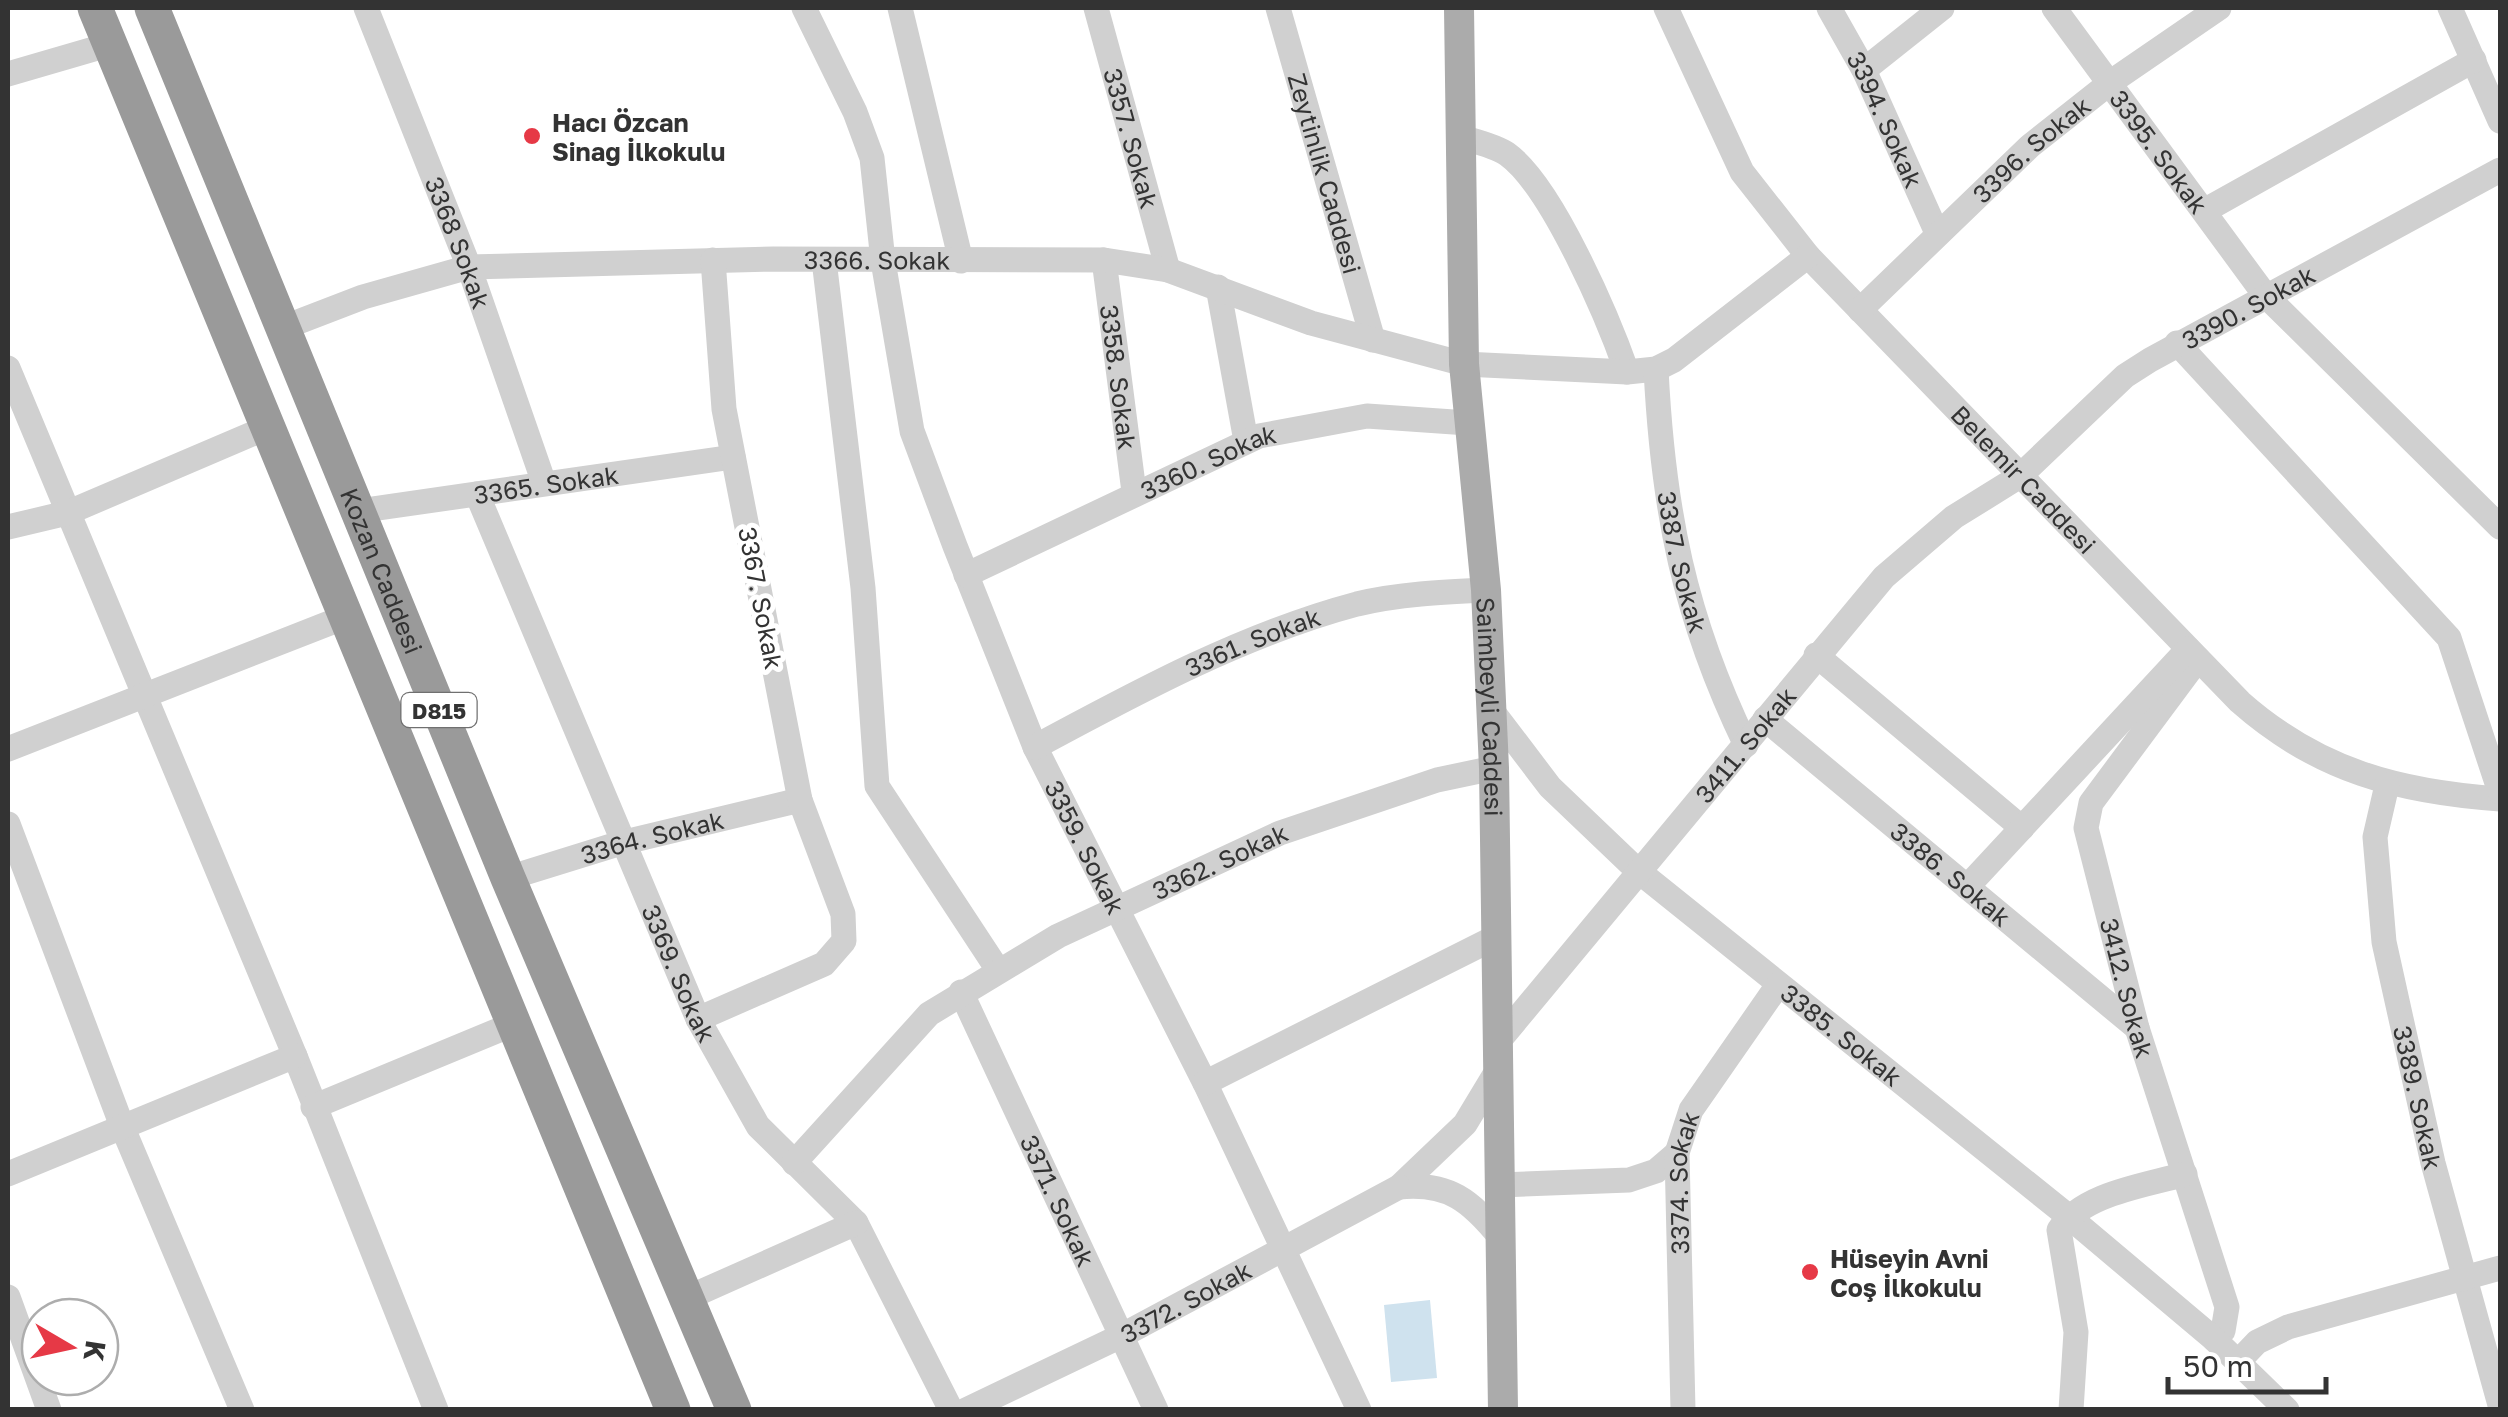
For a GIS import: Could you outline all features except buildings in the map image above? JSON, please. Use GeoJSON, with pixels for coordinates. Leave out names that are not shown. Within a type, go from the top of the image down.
{"type":"FeatureCollection","features":[{"type":"Feature","properties":{"kind":"highway","name":"Kozan Caddesi"},"geometry":{"type":"LineString","coordinates":[[95,8],[673,1410]]}},
{"type":"Feature","properties":{"kind":"highway","name":"Kozan Caddesi"},"geometry":{"type":"LineString","coordinates":[[152,8],[508,878],[734,1410]]}},
{"type":"Feature","properties":{"kind":"main road","name":"Saimbeyli Caddesi"},"geometry":{"type":"LineString","coordinates":[[1458,8],[1464,138],[1464,364],[1486,590],[1494,768],[1503,1410]]}},
{"type":"Feature","properties":{"kind":"street","name":"3368 Sokak"},"geometry":{"type":"LineString","coordinates":[[366,8],[469,266],[544,484]]}},
{"type":"Feature","properties":{"kind":"street","name":"3359. Sokak"},"geometry":{"type":"LineString","coordinates":[[804,8],[866,138],[877,185],[883,261],[912,431],[966,574],[1035,747],[1205,1083],[1359,1410]]}},
{"type":"Feature","properties":{"kind":"street"},"geometry":{"type":"LineString","coordinates":[[900,8],[961,261]]}},
{"type":"Feature","properties":{"kind":"street","name":"3357. Sokak"},"geometry":{"type":"LineString","coordinates":[[1096,8],[1168,270]]}},
{"type":"Feature","properties":{"kind":"street","name":"Zeytinlik Caddesi"},"geometry":{"type":"LineString","coordinates":[[1278,8],[1372,340]]}},
{"type":"Feature","properties":{"kind":"street","name":"Belemir Caddesi"},"geometry":{"type":"LineString","coordinates":[[1666,8],[1735,159],[1808,256],[2193,654],[2272,728],[2387,785],[2431,794],[2500,796]]}},
{"type":"Feature","properties":{"kind":"street","name":"3394. Sokak"},"geometry":{"type":"LineString","coordinates":[[1829,8],[1864,70],[1936,233]]}},
{"type":"Feature","properties":{"kind":"street"},"geometry":{"type":"LineString","coordinates":[[1864,70],[1942,8]]}},
{"type":"Feature","properties":{"kind":"street","name":"3395. Sokak"},"geometry":{"type":"LineString","coordinates":[[2054,8],[2265,295],[2500,528]]}},
{"type":"Feature","properties":{"kind":"street","name":"3396. Sokak"},"geometry":{"type":"LineString","coordinates":[[1860,310],[2030,146],[2110,82],[2219,8]]}},
{"type":"Feature","properties":{"kind":"street"},"geometry":{"type":"LineString","coordinates":[[2450,8],[2500,121]]}},
{"type":"Feature","properties":{"kind":"street"},"geometry":{"type":"LineString","coordinates":[[8,74],[110,44]]}},
{"type":"Feature","properties":{"kind":"street"},"geometry":{"type":"LineString","coordinates":[[2204,211],[2474,60]]}},
{"type":"Feature","properties":{"kind":"street"},"geometry":{"type":"LineString","coordinates":[[1464,138],[1506,153],[1540,194],[1603,312],[1627,372]]}},
{"type":"Feature","properties":{"kind":"street","name":"3390. Sokak"},"geometry":{"type":"LineString","coordinates":[[2020,476],[2125,376],[2177,343],[2500,170]]}},
{"type":"Feature","properties":{"kind":"street"},"geometry":{"type":"LineString","coordinates":[[1656,369],[1727,322],[1808,256]]}},
{"type":"Feature","properties":{"kind":"street","name":"3366. Sokak"},"geometry":{"type":"LineString","coordinates":[[285,327],[378,292],[469,266],[713,260],[1104,260],[1168,270],[1311,323],[1464,364],[1627,372],[1656,369]]}},
{"type":"Feature","properties":{"kind":"street","name":"3367. Sokak"},"geometry":{"type":"LineString","coordinates":[[698,1019],[824,964],[836,955],[845,928],[800,800],[721,389],[713,260]]}},
{"type":"Feature","properties":{"kind":"street"},"geometry":{"type":"LineString","coordinates":[[824,260],[863,588],[877,786],[998,970]]}},
{"type":"Feature","properties":{"kind":"street","name":"3358. Sokak"},"geometry":{"type":"LineString","coordinates":[[1104,260],[1134,492]]}},
{"type":"Feature","properties":{"kind":"street"},"geometry":{"type":"LineString","coordinates":[[1218,287],[1246,441]]}},
{"type":"Feature","properties":{"kind":"street"},"geometry":{"type":"LineString","coordinates":[[2177,343],[2449,638],[2500,796]]}},
{"type":"Feature","properties":{"kind":"street"},"geometry":{"type":"LineString","coordinates":[[8,368],[296,1056],[436,1410]]}},
{"type":"Feature","properties":{"kind":"street","name":"3387. Sokak"},"geometry":{"type":"LineString","coordinates":[[1656,369],[1674,548],[1714,673],[1746,745]]}},
{"type":"Feature","properties":{"kind":"street","name":"3360. Sokak"},"geometry":{"type":"LineString","coordinates":[[966,574],[1246,441],[1316,422],[1367,416],[1468,423]]}},
{"type":"Feature","properties":{"kind":"street"},"geometry":{"type":"LineString","coordinates":[[8,527],[66,513],[266,428]]}},
{"type":"Feature","properties":{"kind":"street","name":"3365. Sokak"},"geometry":{"type":"LineString","coordinates":[[358,511],[733,457]]}},
{"type":"Feature","properties":{"kind":"street","name":"3411. Sokak"},"geometry":{"type":"LineString","coordinates":[[1399,1186],[1465,1124],[1497,1057],[1637,870],[1884,577],[1954,518],[2020,476]]}},
{"type":"Feature","properties":{"kind":"street","name":"3369. Sokak"},"geometry":{"type":"LineString","coordinates":[[477,494],[621,843],[698,1019],[740,1101],[856,1223],[951,1410]]}},
{"type":"Feature","properties":{"kind":"street","name":"3361. Sokak"},"geometry":{"type":"LineString","coordinates":[[1035,747],[1146,688],[1333,611],[1397,597],[1486,590]]}},
{"type":"Feature","properties":{"kind":"street"},"geometry":{"type":"LineString","coordinates":[[8,749],[346,616]]}},
{"type":"Feature","properties":{"kind":"street"},"geometry":{"type":"LineString","coordinates":[[1968,887],[2193,654]]}},
{"type":"Feature","properties":{"kind":"street","name":"3412. Sokak"},"geometry":{"type":"LineString","coordinates":[[2193,654],[2086,816],[2089,849],[2137,1028],[2227,1308],[2223,1331],[2214,1339]]}},
{"type":"Feature","properties":{"kind":"street"},"geometry":{"type":"LineString","coordinates":[[1816,655],[2022,828]]}},
{"type":"Feature","properties":{"kind":"street","name":"3385. Sokak"},"geometry":{"type":"LineString","coordinates":[[1490,708],[1550,788],[1637,870],[2068,1216],[2214,1339],[2271,1404]]}},
{"type":"Feature","properties":{"kind":"street","name":"3386. Sokak"},"geometry":{"type":"LineString","coordinates":[[1766,719],[2137,1028]]}},
{"type":"Feature","properties":{"kind":"street","name":"3362. Sokak"},"geometry":{"type":"LineString","coordinates":[[794,1162],[930,1014],[998,970],[1118,907],[1310,822],[1437,780],[1494,768]]}},
{"type":"Feature","properties":{"kind":"street","name":"3389. Sokak"},"geometry":{"type":"LineString","coordinates":[[2387,785],[2375,838],[2384,942],[2412,1076],[2500,1405]]}},
{"type":"Feature","properties":{"kind":"street","name":"3364. Sokak"},"geometry":{"type":"LineString","coordinates":[[508,878],[621,843],[800,800]]}},
{"type":"Feature","properties":{"kind":"street"},"geometry":{"type":"LineString","coordinates":[[8,824],[122,1126],[242,1410]]}},
{"type":"Feature","properties":{"kind":"street"},"geometry":{"type":"LineString","coordinates":[[1205,1083],[1496,937]]}},
{"type":"Feature","properties":{"kind":"street","name":"3374. Sokak"},"geometry":{"type":"LineString","coordinates":[[1683,1410],[1677,1153],[1691,1110],[1778,985]]}},
{"type":"Feature","properties":{"kind":"street","name":"3371. Sokak"},"geometry":{"type":"LineString","coordinates":[[961,992],[1156,1410]]}},
{"type":"Feature","properties":{"kind":"street"},"geometry":{"type":"LineString","coordinates":[[314,1107],[512,1025]]}},
{"type":"Feature","properties":{"kind":"street"},"geometry":{"type":"LineString","coordinates":[[8,1174],[296,1056]]}},
{"type":"Feature","properties":{"kind":"street"},"geometry":{"type":"LineString","coordinates":[[1500,1185],[1629,1180],[1656,1170],[1677,1153]]}},
{"type":"Feature","properties":{"kind":"street"},"geometry":{"type":"LineString","coordinates":[[2071,1410],[2076,1332],[2059,1230],[2068,1216],[2091,1203],[2185,1174]]}},
{"type":"Feature","properties":{"kind":"street"},"geometry":{"type":"LineString","coordinates":[[1399,1186],[1432,1185],[1457,1194],[1501,1238]]}},
{"type":"Feature","properties":{"kind":"street","name":"3372. Sokak"},"geometry":{"type":"LineString","coordinates":[[966,1410],[1121,1336],[1399,1186]]}},
{"type":"Feature","properties":{"kind":"street"},"geometry":{"type":"LineString","coordinates":[[684,1299],[856,1223]]}},
{"type":"Feature","properties":{"kind":"street"},"geometry":{"type":"LineString","coordinates":[[2237,1363],[2272,1333],[2500,1268]]}},
{"type":"Feature","properties":{"kind":"street"},"geometry":{"type":"LineString","coordinates":[[8,1297],[50,1410]]}},
{"type":"Feature","properties":{"kind":"water"},"geometry":{"type":"Polygon","coordinates":[[[1430,1300],[1437,1378],[1391,1382],[1384,1305],[1430,1300]]]}},
{"type":"Feature","properties":{"kind":"place","name":"Hacı Özcan Sinağ İlkokulu"},"geometry":{"type":"Point","coordinates":[532,136]}},
{"type":"Feature","properties":{"kind":"place","name":"Hüseyin Avni Coş İlkokulu"},"geometry":{"type":"Point","coordinates":[1810,1272]}}]}
